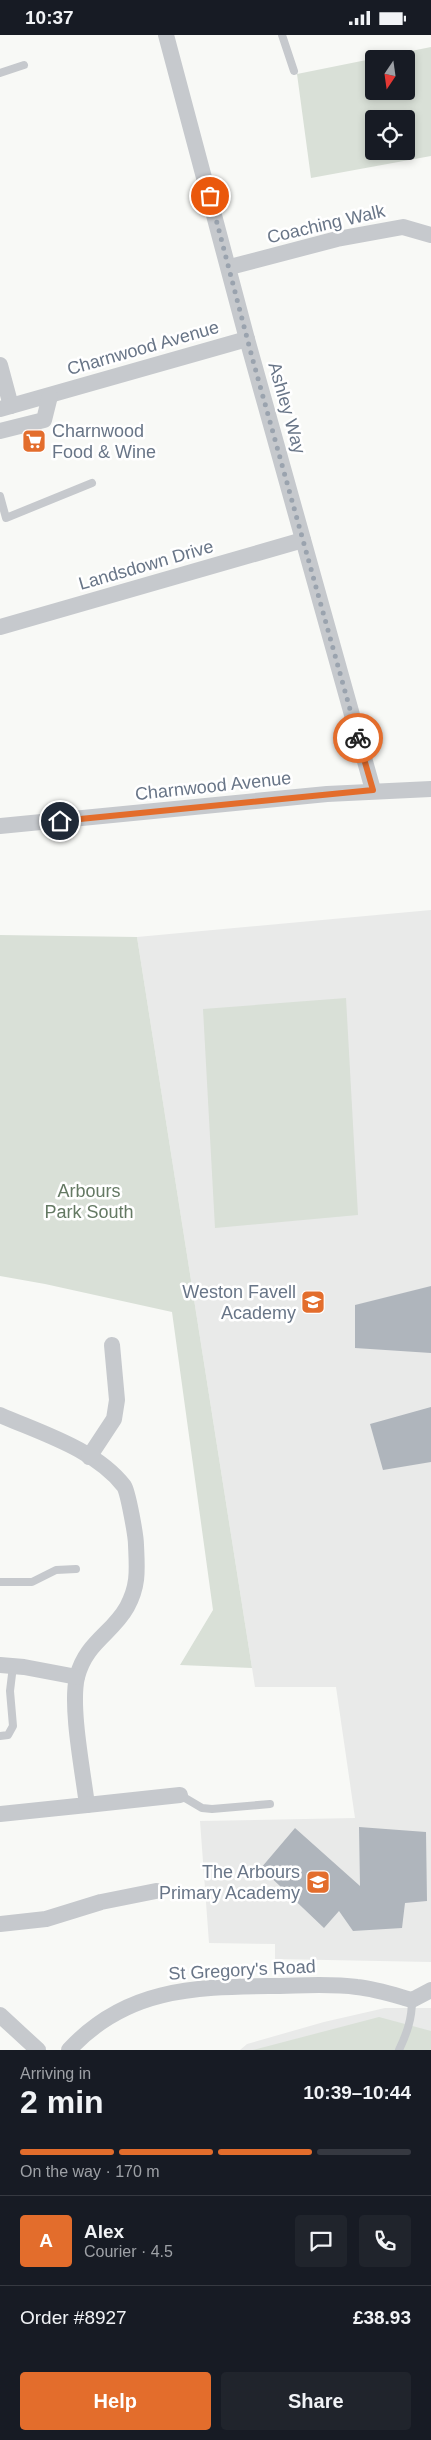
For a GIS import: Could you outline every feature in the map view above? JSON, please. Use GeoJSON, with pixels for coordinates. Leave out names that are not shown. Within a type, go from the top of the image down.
{"type":"FeatureCollection","features":[{"type":"Feature","properties":{"kind":"street","name":"Ashley Way"},"geometry":{"type":"LineString","coordinates":[[166,35],[230,267],[247,339],[373,790]]}},
{"type":"Feature","properties":{"kind":"street","name":"Coaching Walk"},"geometry":{"type":"LineString","coordinates":[[230,267],[336,239],[403,227],[431,235]]}},
{"type":"Feature","properties":{"kind":"street","name":"Charnwood Avenue"},"geometry":{"type":"LineString","coordinates":[[6,407],[247,339]]}},
{"type":"Feature","properties":{"kind":"street"},"geometry":{"type":"LineString","coordinates":[[0,365],[6,407]]}},
{"type":"Feature","properties":{"kind":"street","name":"Charnwood Avenue"},"geometry":{"type":"LineString","coordinates":[[0,431],[44,419],[50,396]]}},
{"type":"Feature","properties":{"kind":"street","name":"Landsdown Drive"},"geometry":{"type":"LineString","coordinates":[[0,627],[303,540]]}},
{"type":"Feature","properties":{"kind":"street","name":"Charnwood Avenue"},"geometry":{"type":"LineString","coordinates":[[0,826],[373,790],[431,789]]}},
{"type":"Feature","properties":{"kind":"street"},"geometry":{"type":"LineString","coordinates":[[89,1457],[114,1419],[117,1400],[112,1345]]}},
{"type":"Feature","properties":{"kind":"street"},"geometry":{"type":"LineString","coordinates":[[0,1415],[70,1445],[89,1457],[125,1487],[136,1539],[137,1582],[126,1609],[86,1653],[77,1677],[75,1696],[87,1805]]}},
{"type":"Feature","properties":{"kind":"street"},"geometry":{"type":"LineString","coordinates":[[7,1666],[77,1677]]}},
{"type":"Feature","properties":{"kind":"street"},"geometry":{"type":"LineString","coordinates":[[0,1814],[180,1795]]}},
{"type":"Feature","properties":{"kind":"street"},"geometry":{"type":"LineString","coordinates":[[0,1924],[46,1919],[101,1902],[156,1891]]}},
{"type":"Feature","properties":{"kind":"street","name":"St Gregory's Road"},"geometry":{"type":"LineString","coordinates":[[69,2050],[92,2028],[118,2012],[142,2000],[177,1991],[222,1987],[337,1985],[383,1992],[412,2000]]}},
{"type":"Feature","properties":{"kind":"street"},"geometry":{"type":"LineString","coordinates":[[412,2000],[431,1990]]}},
{"type":"Feature","properties":{"kind":"street"},"geometry":{"type":"LineString","coordinates":[[0,2015],[38,2050]]}},
{"type":"Feature","properties":{"kind":"lane"},"geometry":{"type":"LineString","coordinates":[[282,35],[294,71]]}},
{"type":"Feature","properties":{"kind":"lane"},"geometry":{"type":"LineString","coordinates":[[0,73],[24,65]]}},
{"type":"Feature","properties":{"kind":"lane"},"geometry":{"type":"LineString","coordinates":[[0,496],[6,518],[92,483]]}},
{"type":"Feature","properties":{"kind":"lane"},"geometry":{"type":"LineString","coordinates":[[0,1582],[32,1582],[56,1569],[76,1569]]}},
{"type":"Feature","properties":{"kind":"lane"},"geometry":{"type":"LineString","coordinates":[[0,1736],[8,1735],[13,1726],[7,1666]]}},
{"type":"Feature","properties":{"kind":"lane"},"geometry":{"type":"LineString","coordinates":[[180,1795],[202,1808],[270,1805]]}},
{"type":"Feature","properties":{"kind":"lane"},"geometry":{"type":"LineString","coordinates":[[399,2050],[412,2015],[412,2000]]}},
{"type":"Feature","properties":{"kind":"shaded area","name":"Weston Favell Academy"},"geometry":{"type":"Polygon","coordinates":[[[431,910],[431,1962],[275,1959],[275,1944],[209,1943],[200,1821],[355,1818],[336,1687],[255,1687],[137,937],[431,910]]]}},
{"type":"Feature","properties":{"kind":"shaded area"},"geometry":{"type":"Polygon","coordinates":[[[385,2008],[431,2008],[431,2050],[240,2050],[247,2044],[324,2022],[385,2008]]]}},
{"type":"Feature","properties":{"kind":"green space"},"geometry":{"type":"Polygon","coordinates":[[[431,47],[431,156],[415,159],[415,110],[365,110],[365,160],[409,160],[311,178],[297,74],[365,60],[365,100],[415,100],[415,50],[431,47]]]}},
{"type":"Feature","properties":{"kind":"green space","name":"Arbours Park South"},"geometry":{"type":"Polygon","coordinates":[[[0,935],[137,937],[252,1668],[180,1665],[213,1610],[172,1312],[0,1276],[0,935]]]}},
{"type":"Feature","properties":{"kind":"green space"},"geometry":{"type":"Polygon","coordinates":[[[346,998],[358,1215],[215,1228],[203,1009],[346,998]]]}},
{"type":"Feature","properties":{"kind":"green space"},"geometry":{"type":"Polygon","coordinates":[[[379,2017],[431,2031],[431,2050],[253,2050],[379,2017]]]}},
{"type":"Feature","properties":{"kind":"building"},"geometry":{"type":"Polygon","coordinates":[[[431,1286],[431,1353],[355,1348],[355,1305],[431,1286]]]}},
{"type":"Feature","properties":{"kind":"building"},"geometry":{"type":"Polygon","coordinates":[[[431,1407],[431,1462],[383,1470],[370,1424],[431,1407]]]}},
{"type":"Feature","properties":{"kind":"building"},"geometry":{"type":"Polygon","coordinates":[[[359,1827],[426,1832],[427,1901],[405,1903],[402,1928],[353,1931],[339,1911],[324,1928],[261,1868],[295,1828],[360,1886],[359,1827]]]}},
{"type":"Feature","properties":{"kind":"way so far"},"geometry":{"type":"LineString","coordinates":[[210,196],[252,357],[358,738]]}},
{"type":"Feature","properties":{"kind":"place","name":"Charnwood Food & Wine"},"geometry":{"type":"Point","coordinates":[34,441]}},
{"type":"Feature","properties":{"kind":"place","name":"Weston Favell Academy"},"geometry":{"type":"Point","coordinates":[313,1302]}},
{"type":"Feature","properties":{"kind":"place","name":"The Arbours Primary Academy"},"geometry":{"type":"Point","coordinates":[318,1882]}},
{"type":"Feature","properties":{"kind":"route"},"geometry":{"type":"LineString","coordinates":[[60,821],[373,790],[358,738]]}}]}
